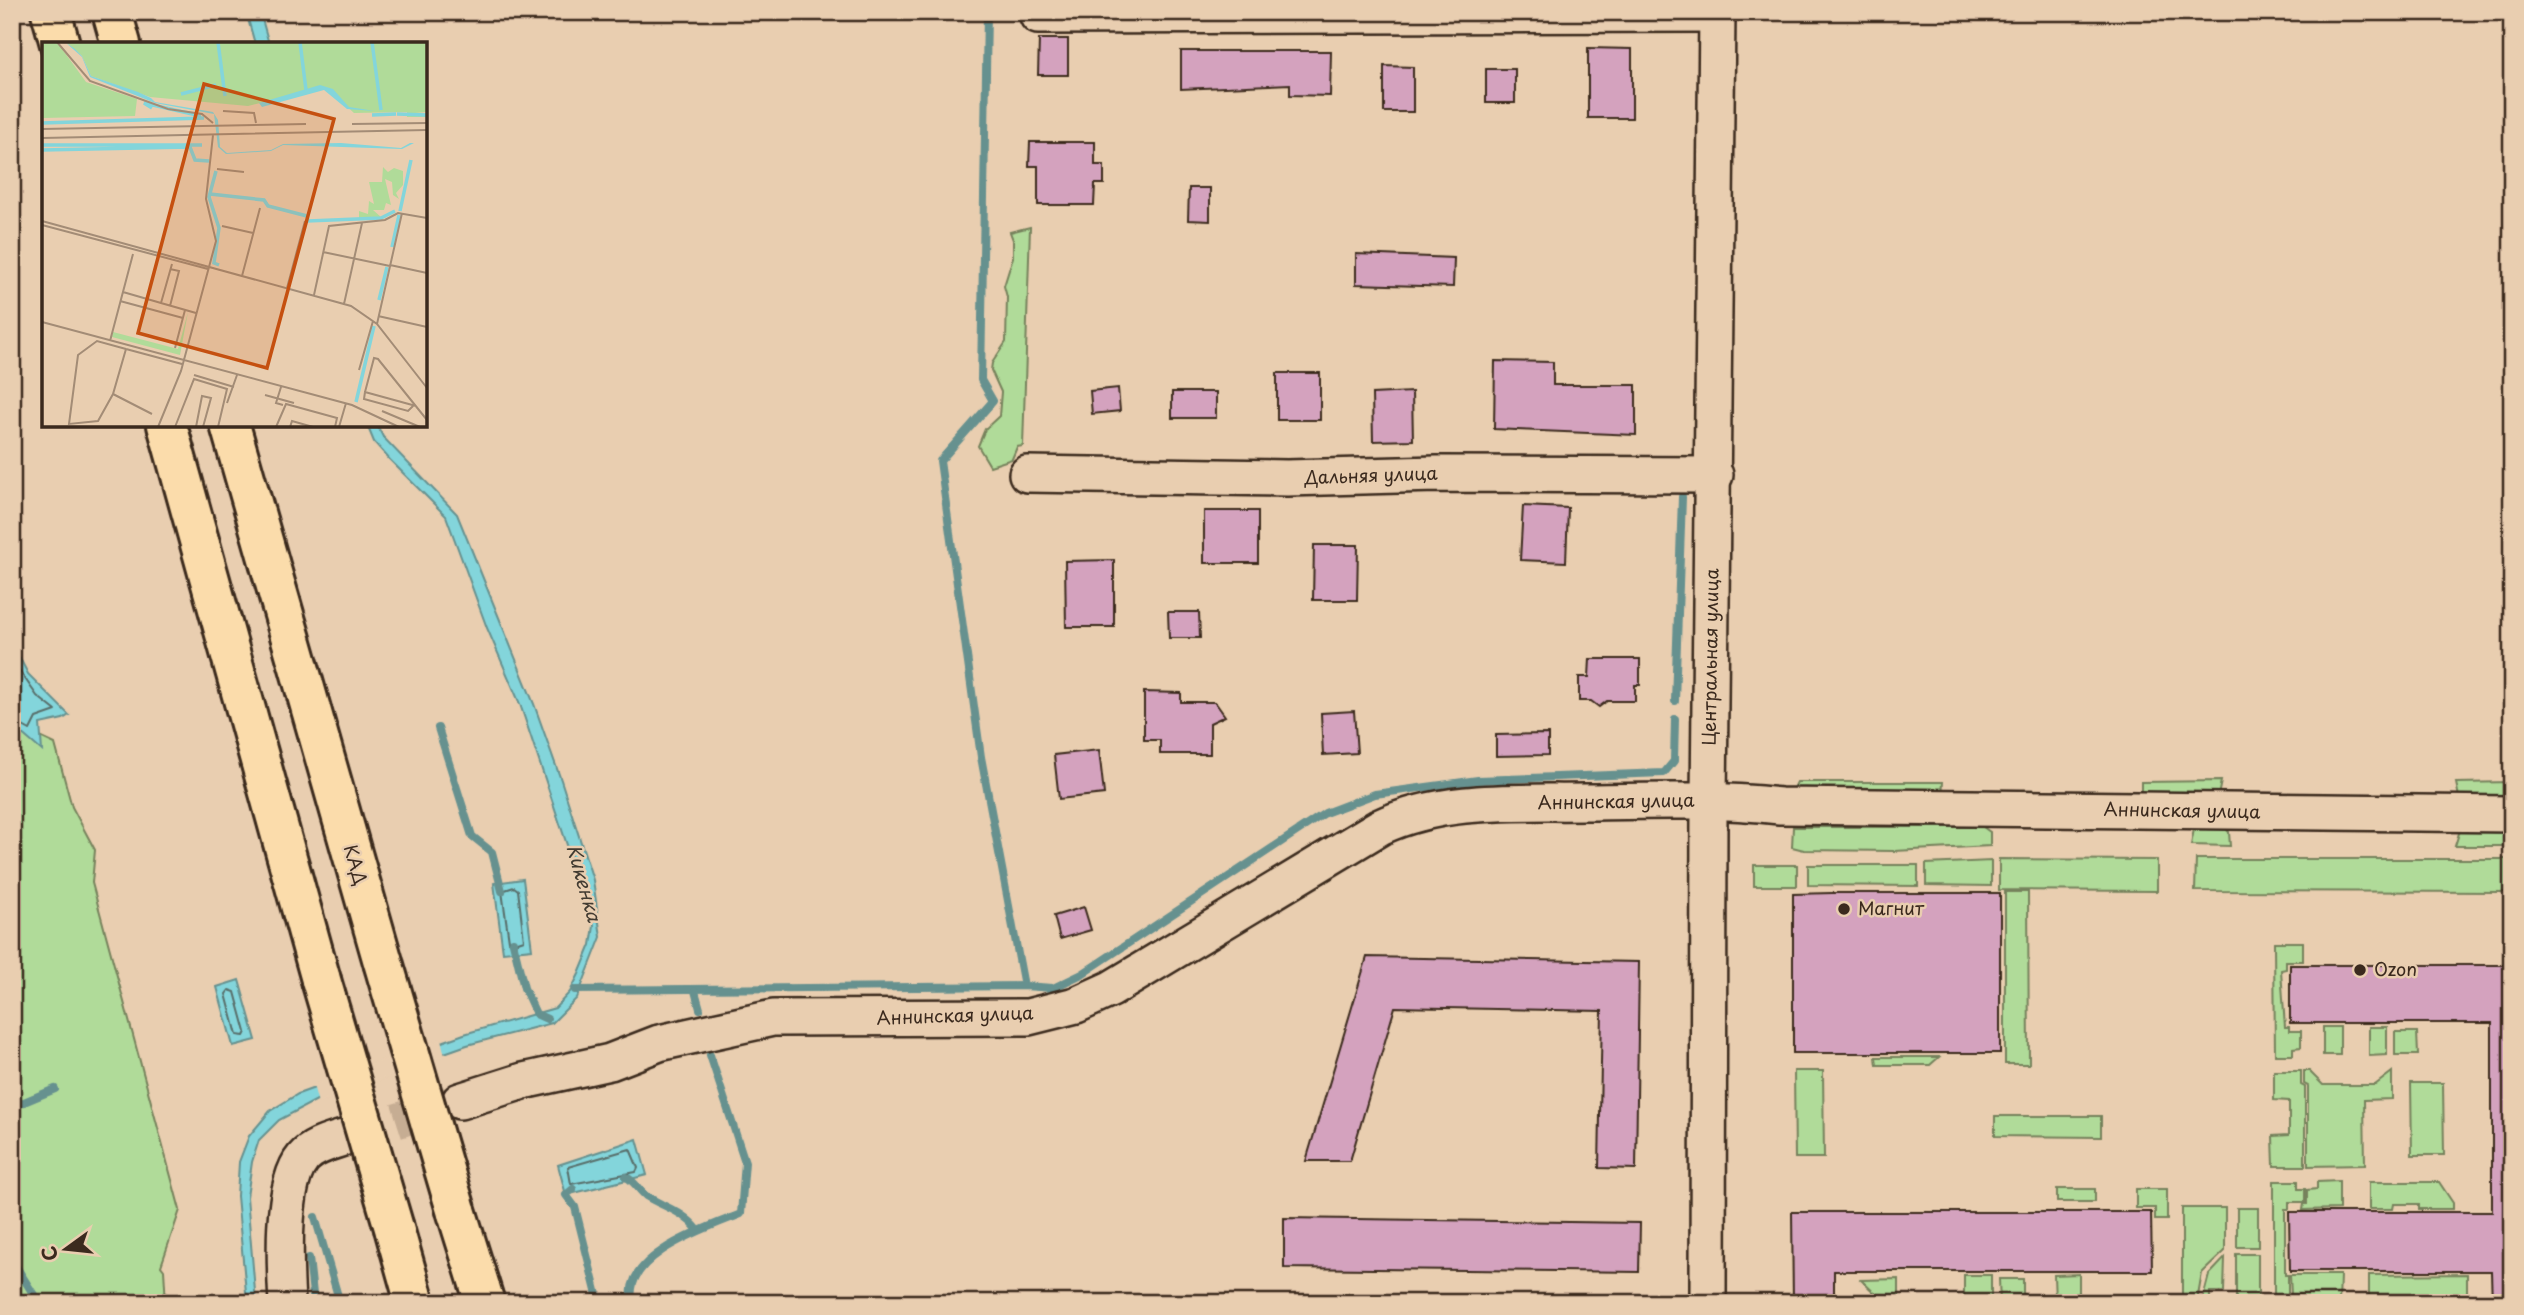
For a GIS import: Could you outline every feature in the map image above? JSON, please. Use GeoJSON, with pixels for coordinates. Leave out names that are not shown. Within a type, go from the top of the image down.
{"type":"FeatureCollection","features":[{"type":"Feature","properties":{"kind":"highway"},"geometry":{"type":"LineString","coordinates":[[51,12],[59,42]]}},
{"type":"Feature","properties":{"kind":"highway"},"geometry":{"type":"LineString","coordinates":[[112,12],[120,42]]}},
{"type":"Feature","properties":{"kind":"highway"},"geometry":{"type":"LineString","coordinates":[[168,427],[321,980],[415,1303]]}},
{"type":"Feature","properties":{"kind":"highway","name":"КАД"},"geometry":{"type":"LineString","coordinates":[[231,427],[383,962],[485,1303]]}},
{"type":"Feature","properties":{"kind":"street"},"geometry":{"type":"LineString","coordinates":[[1038,16],[1717,13]]}},
{"type":"Feature","properties":{"kind":"street","name":"Центральная улица"},"geometry":{"type":"LineString","coordinates":[[1708,1303],[1709,801],[1715,475],[1717,13]]}},
{"type":"Feature","properties":{"kind":"street","name":"Дальняя улица"},"geometry":{"type":"LineString","coordinates":[[1027,474],[1287,478],[1450,474],[1715,475]]}},
{"type":"Feature","properties":{"kind":"street","name":"Аннинская улица"},"geometry":{"type":"LineString","coordinates":[[460,1101],[523,1081],[610,1062],[659,1043],[773,1018],[1015,1017],[1047,1013],[1076,1005],[1111,989],[1401,818],[1461,806],[1709,801],[1780,806],[2512,814]]}},
{"type":"Feature","properties":{"kind":"street"},"geometry":{"type":"LineString","coordinates":[[287,1303],[285,1261],[294,1172],[312,1150],[346,1137]]}},
{"type":"Feature","properties":{"kind":"green space"},"geometry":{"type":"Polygon","coordinates":[[[1030,227],[1023,446],[1017,447],[1012,459],[990,466],[978,446],[985,429],[999,416],[1001,392],[991,370],[992,363],[1006,342],[1007,297],[1004,286],[1013,257],[1010,232],[1030,227]]]}},
{"type":"Feature","properties":{"kind":"green space"},"geometry":{"type":"Polygon","coordinates":[[[12,695],[40,737],[55,744],[72,807],[95,850],[92,883],[180,1210],[161,1266],[164,1270],[166,1303],[12,1303],[12,695]]]}},
{"type":"Feature","properties":{"kind":"green space"},"geometry":{"type":"Polygon","coordinates":[[[2221,781],[2218,796],[2141,795],[2141,782],[2221,781]]]}},
{"type":"Feature","properties":{"kind":"green space"},"geometry":{"type":"Polygon","coordinates":[[[1797,782],[1943,782],[1942,796],[1792,792],[1797,782]]]}},
{"type":"Feature","properties":{"kind":"green space"},"geometry":{"type":"Polygon","coordinates":[[[2512,782],[2512,801],[2459,797],[2456,783],[2512,782]]]}},
{"type":"Feature","properties":{"kind":"green space"},"geometry":{"type":"Polygon","coordinates":[[[1793,827],[1983,827],[1990,832],[1990,846],[1894,851],[1804,850],[1792,847],[1793,827]]]}},
{"type":"Feature","properties":{"kind":"green space"},"geometry":{"type":"Polygon","coordinates":[[[2223,827],[2229,832],[2230,846],[2191,845],[2194,829],[2223,827]]]}},
{"type":"Feature","properties":{"kind":"green space"},"geometry":{"type":"Polygon","coordinates":[[[2512,827],[2512,846],[2455,846],[2460,830],[2512,827]]]}},
{"type":"Feature","properties":{"kind":"green space"},"geometry":{"type":"Polygon","coordinates":[[[1999,859],[2157,860],[2157,891],[1999,890],[1999,859]]]}},
{"type":"Feature","properties":{"kind":"green space"},"geometry":{"type":"Polygon","coordinates":[[[2196,859],[2512,859],[2512,892],[2195,891],[2196,859]]]}},
{"type":"Feature","properties":{"kind":"green space"},"geometry":{"type":"Polygon","coordinates":[[[1991,861],[1991,886],[1926,885],[1926,864],[1991,861]]]}},
{"type":"Feature","properties":{"kind":"green space"},"geometry":{"type":"Polygon","coordinates":[[[1754,865],[1797,865],[1797,886],[1754,886],[1754,865]]]}},
{"type":"Feature","properties":{"kind":"green space"},"geometry":{"type":"Polygon","coordinates":[[[1808,865],[1918,865],[1918,886],[1808,885],[1808,865]]]}},
{"type":"Feature","properties":{"kind":"green space"},"geometry":{"type":"Polygon","coordinates":[[[2005,892],[2028,892],[2029,1064],[2005,1064],[2005,892]]]}},
{"type":"Feature","properties":{"kind":"green space"},"geometry":{"type":"Polygon","coordinates":[[[2274,942],[2303,942],[2303,961],[2286,961],[2286,969],[2281,970],[2285,1027],[2289,1027],[2289,1031],[2301,1031],[2301,1047],[2293,1048],[2293,1055],[2275,1055],[2274,942]]]}},
{"type":"Feature","properties":{"kind":"green space"},"geometry":{"type":"Polygon","coordinates":[[[2323,1027],[2340,1027],[2340,1055],[2323,1055],[2323,1027]]]}},
{"type":"Feature","properties":{"kind":"green space"},"geometry":{"type":"Polygon","coordinates":[[[2369,1027],[2387,1027],[2387,1055],[2369,1056],[2369,1027]]]}},
{"type":"Feature","properties":{"kind":"green space"},"geometry":{"type":"Polygon","coordinates":[[[2395,1032],[2417,1032],[2418,1055],[2395,1055],[2395,1032]]]}},
{"type":"Feature","properties":{"kind":"green space"},"geometry":{"type":"Polygon","coordinates":[[[1876,1057],[1939,1057],[1930,1065],[1877,1065],[1876,1057]]]}},
{"type":"Feature","properties":{"kind":"green space"},"geometry":{"type":"Polygon","coordinates":[[[1794,1071],[1823,1071],[1824,1158],[1795,1158],[1794,1071]]]}},
{"type":"Feature","properties":{"kind":"green space"},"geometry":{"type":"Polygon","coordinates":[[[2274,1071],[2301,1071],[2301,1085],[2305,1087],[2305,1166],[2274,1166],[2273,1136],[2289,1135],[2289,1101],[2274,1100],[2274,1071]]]}},
{"type":"Feature","properties":{"kind":"green space"},"geometry":{"type":"Polygon","coordinates":[[[2304,1071],[2309,1071],[2323,1085],[2375,1085],[2392,1072],[2392,1099],[2364,1100],[2365,1165],[2308,1166],[2308,1086],[2304,1084],[2304,1071]]]}},
{"type":"Feature","properties":{"kind":"green space"},"geometry":{"type":"Polygon","coordinates":[[[2411,1083],[2443,1083],[2444,1155],[2412,1155],[2411,1083]]]}},
{"type":"Feature","properties":{"kind":"green space"},"geometry":{"type":"Polygon","coordinates":[[[1995,1116],[2101,1116],[2101,1137],[1995,1136],[1995,1116]]]}},
{"type":"Feature","properties":{"kind":"green space"},"geometry":{"type":"Polygon","coordinates":[[[2274,1181],[2298,1181],[2298,1189],[2305,1189],[2305,1202],[2289,1202],[2289,1209],[2285,1209],[2285,1275],[2288,1275],[2288,1295],[2274,1295],[2274,1181]]]}},
{"type":"Feature","properties":{"kind":"green space"},"geometry":{"type":"Polygon","coordinates":[[[2339,1181],[2339,1209],[2303,1210],[2304,1204],[2307,1204],[2307,1190],[2317,1189],[2317,1182],[2339,1181]]]}},
{"type":"Feature","properties":{"kind":"green space"},"geometry":{"type":"Polygon","coordinates":[[[2369,1182],[2439,1182],[2453,1203],[2453,1209],[2419,1209],[2419,1204],[2394,1204],[2393,1209],[2369,1209],[2369,1182]]]}},
{"type":"Feature","properties":{"kind":"green space"},"geometry":{"type":"Polygon","coordinates":[[[2057,1189],[2095,1189],[2095,1202],[2057,1202],[2057,1189]]]}},
{"type":"Feature","properties":{"kind":"green space"},"geometry":{"type":"Polygon","coordinates":[[[2136,1189],[2167,1189],[2167,1220],[2155,1220],[2155,1208],[2136,1208],[2136,1189]]]}},
{"type":"Feature","properties":{"kind":"green space"},"geometry":{"type":"Polygon","coordinates":[[[2182,1208],[2225,1208],[2225,1251],[2202,1273],[2197,1302],[2182,1302],[2182,1208]]]}},
{"type":"Feature","properties":{"kind":"green space"},"geometry":{"type":"Polygon","coordinates":[[[2237,1208],[2258,1208],[2258,1247],[2237,1247],[2237,1208]]]}},
{"type":"Feature","properties":{"kind":"green space"},"geometry":{"type":"Polygon","coordinates":[[[2236,1254],[2258,1254],[2258,1302],[2236,1303],[2236,1254]]]}},
{"type":"Feature","properties":{"kind":"green space"},"geometry":{"type":"Polygon","coordinates":[[[2225,1258],[2224,1292],[2210,1292],[2210,1302],[2202,1302],[2209,1275],[2225,1258]]]}},
{"type":"Feature","properties":{"kind":"green space"},"geometry":{"type":"Polygon","coordinates":[[[2079,1274],[2079,1302],[2055,1302],[2054,1275],[2079,1274]]]}},
{"type":"Feature","properties":{"kind":"green space"},"geometry":{"type":"Polygon","coordinates":[[[2467,1274],[2467,1293],[2459,1303],[2369,1303],[2369,1275],[2467,1274]]]}},
{"type":"Feature","properties":{"kind":"green space"},"geometry":{"type":"Polygon","coordinates":[[[1964,1275],[1991,1275],[1991,1302],[1964,1302],[1964,1275]]]}},
{"type":"Feature","properties":{"kind":"green space"},"geometry":{"type":"Polygon","coordinates":[[[2290,1275],[2340,1275],[2339,1303],[2301,1303],[2300,1295],[2291,1295],[2290,1275]]]}},
{"type":"Feature","properties":{"kind":"green space"},"geometry":{"type":"Polygon","coordinates":[[[1899,1279],[1899,1303],[1884,1302],[1861,1280],[1899,1279]]]}},
{"type":"Feature","properties":{"kind":"green space"},"geometry":{"type":"Polygon","coordinates":[[[1999,1279],[2023,1279],[2023,1302],[2000,1303],[1999,1279]]]}},
{"type":"Feature","properties":{"kind":"water"},"geometry":{"type":"Polygon","coordinates":[[[246,12],[260,12],[268,42],[254,42],[246,12]]]}},
{"type":"Feature","properties":{"kind":"water","name":"Кикенка"},"geometry":{"type":"Polygon","coordinates":[[[368,427],[378,427],[383,437],[457,514],[534,704],[561,780],[593,880],[601,937],[577,998],[552,1023],[467,1045],[330,1093],[279,1120],[259,1140],[252,1162],[247,1197],[256,1303],[247,1303],[237,1196],[239,1162],[249,1136],[270,1111],[298,1094],[464,1034],[555,1008],[570,992],[579,974],[591,945],[594,926],[520,704],[487,628],[446,516],[374,442],[368,427]]]}},
{"type":"Feature","properties":{"kind":"water"},"geometry":{"type":"Polygon","coordinates":[[[12,643],[28,674],[69,715],[40,724],[42,751],[12,725],[12,643]]]}},
{"type":"Feature","properties":{"kind":"water"},"geometry":{"type":"Polygon","coordinates":[[[523,879],[532,949],[503,952],[494,883],[523,879]]]}},
{"type":"Feature","properties":{"kind":"water"},"geometry":{"type":"Polygon","coordinates":[[[239,980],[256,1040],[233,1046],[217,987],[239,980]]]}},
{"type":"Feature","properties":{"kind":"water"},"geometry":{"type":"Polygon","coordinates":[[[637,1139],[647,1175],[566,1195],[558,1165],[637,1139]]]}},
{"type":"Feature","properties":{"kind":"pier"},"geometry":{"type":"Polygon","coordinates":[[[441,1039],[445,1056],[318,1103],[313,1085],[441,1039]]]}},
{"type":"Feature","properties":{"kind":"building"},"geometry":{"type":"Polygon","coordinates":[[[1039,39],[1068,39],[1068,75],[1038,75],[1039,39]]]}},
{"type":"Feature","properties":{"kind":"building"},"geometry":{"type":"Polygon","coordinates":[[[1588,48],[1632,49],[1632,118],[1588,118],[1588,48]]]}},
{"type":"Feature","properties":{"kind":"building"},"geometry":{"type":"Polygon","coordinates":[[[1181,51],[1331,51],[1330,96],[1290,95],[1290,84],[1181,89],[1181,51]]]}},
{"type":"Feature","properties":{"kind":"building"},"geometry":{"type":"Polygon","coordinates":[[[1384,66],[1413,67],[1413,112],[1384,112],[1384,66]]]}},
{"type":"Feature","properties":{"kind":"building"},"geometry":{"type":"Polygon","coordinates":[[[1486,69],[1515,69],[1515,103],[1486,103],[1486,69]]]}},
{"type":"Feature","properties":{"kind":"building"},"geometry":{"type":"Polygon","coordinates":[[[1030,142],[1095,142],[1095,165],[1104,165],[1104,184],[1095,184],[1094,205],[1038,205],[1038,166],[1029,166],[1030,142]]]}},
{"type":"Feature","properties":{"kind":"building"},"geometry":{"type":"Polygon","coordinates":[[[1189,188],[1210,188],[1210,221],[1188,220],[1189,188]]]}},
{"type":"Feature","properties":{"kind":"building"},"geometry":{"type":"Polygon","coordinates":[[[1356,254],[1454,258],[1453,287],[1356,284],[1356,254]]]}},
{"type":"Feature","properties":{"kind":"building"},"geometry":{"type":"Polygon","coordinates":[[[1495,361],[1553,362],[1553,385],[1636,385],[1636,435],[1494,429],[1495,361]]]}},
{"type":"Feature","properties":{"kind":"building"},"geometry":{"type":"Polygon","coordinates":[[[1277,373],[1320,373],[1320,420],[1277,420],[1277,373]]]}},
{"type":"Feature","properties":{"kind":"building"},"geometry":{"type":"Polygon","coordinates":[[[1118,388],[1120,411],[1092,414],[1090,391],[1118,388]]]}},
{"type":"Feature","properties":{"kind":"building"},"geometry":{"type":"Polygon","coordinates":[[[1172,392],[1216,392],[1216,418],[1172,418],[1172,392]]]}},
{"type":"Feature","properties":{"kind":"building"},"geometry":{"type":"Polygon","coordinates":[[[1412,392],[1413,440],[1373,441],[1372,394],[1412,392]]]}},
{"type":"Feature","properties":{"kind":"building"},"geometry":{"type":"Polygon","coordinates":[[[1523,506],[1568,508],[1566,562],[1520,560],[1523,506]]]}},
{"type":"Feature","properties":{"kind":"building"},"geometry":{"type":"Polygon","coordinates":[[[1204,511],[1258,511],[1258,563],[1204,563],[1204,511]]]}},
{"type":"Feature","properties":{"kind":"building"},"geometry":{"type":"Polygon","coordinates":[[[1314,545],[1358,545],[1357,600],[1313,600],[1314,545]]]}},
{"type":"Feature","properties":{"kind":"building"},"geometry":{"type":"Polygon","coordinates":[[[1114,560],[1114,627],[1066,627],[1065,561],[1114,560]]]}},
{"type":"Feature","properties":{"kind":"building"},"geometry":{"type":"Polygon","coordinates":[[[1168,612],[1199,612],[1200,638],[1169,638],[1168,612]]]}},
{"type":"Feature","properties":{"kind":"building"},"geometry":{"type":"Polygon","coordinates":[[[1590,659],[1640,659],[1640,685],[1635,685],[1635,701],[1607,701],[1599,707],[1591,701],[1579,701],[1579,677],[1589,677],[1590,659]]]}},
{"type":"Feature","properties":{"kind":"building"},"geometry":{"type":"Polygon","coordinates":[[[1144,692],[1181,693],[1181,702],[1215,702],[1225,716],[1210,723],[1210,754],[1160,754],[1160,740],[1144,740],[1144,692]]]}},
{"type":"Feature","properties":{"kind":"building"},"geometry":{"type":"Polygon","coordinates":[[[1354,711],[1357,753],[1323,755],[1321,713],[1354,711]]]}},
{"type":"Feature","properties":{"kind":"building"},"geometry":{"type":"Polygon","coordinates":[[[1548,734],[1548,755],[1496,756],[1496,735],[1548,734]]]}},
{"type":"Feature","properties":{"kind":"building"},"geometry":{"type":"Polygon","coordinates":[[[1099,750],[1104,794],[1059,799],[1054,755],[1099,750]]]}},
{"type":"Feature","properties":{"kind":"building"},"geometry":{"type":"Polygon","coordinates":[[[2000,893],[2000,1053],[1793,1053],[1793,894],[2000,893]]]}},
{"type":"Feature","properties":{"kind":"building"},"geometry":{"type":"Polygon","coordinates":[[[1084,907],[1091,930],[1060,939],[1054,916],[1084,907]]]}},
{"type":"Feature","properties":{"kind":"building"},"geometry":{"type":"Polygon","coordinates":[[[1367,957],[1639,962],[1636,1169],[1599,1168],[1602,1011],[1395,1007],[1350,1161],[1306,1161],[1367,957]]]}},
{"type":"Feature","properties":{"kind":"building"},"geometry":{"type":"Polygon","coordinates":[[[2290,965],[2512,965],[2512,1303],[2492,1303],[2491,1271],[2290,1271],[2289,1212],[2492,1212],[2492,1023],[2290,1023],[2290,965]]]}},
{"type":"Feature","properties":{"kind":"building"},"geometry":{"type":"Polygon","coordinates":[[[1792,1212],[2151,1212],[2152,1271],[1834,1271],[1834,1303],[1793,1303],[1792,1212]]]}},
{"type":"Feature","properties":{"kind":"building"},"geometry":{"type":"Polygon","coordinates":[[[1284,1218],[1640,1223],[1639,1272],[1284,1268],[1284,1218]]]}},
{"type":"Feature","properties":{"kind":"waterway"},"geometry":{"type":"LineString","coordinates":[[987,12],[981,380],[993,401],[940,461],[981,757],[1024,986]]}},
{"type":"Feature","properties":{"kind":"waterway"},"geometry":{"type":"LineString","coordinates":[[1675,701],[1682,497]]}},
{"type":"Feature","properties":{"kind":"waterway"},"geometry":{"type":"LineString","coordinates":[[575,990],[1024,986],[1053,988],[1082,974],[1325,813],[1375,794],[1478,780],[1664,773],[1674,761],[1675,719]]}},
{"type":"Feature","properties":{"kind":"waterway"},"geometry":{"type":"LineString","coordinates":[[438,728],[472,836],[492,852],[502,891]]}},
{"type":"Feature","properties":{"kind":"waterway"},"geometry":{"type":"LineString","coordinates":[[513,942],[524,988],[536,1014],[547,1019]]}},
{"type":"Feature","properties":{"kind":"waterway"},"geometry":{"type":"LineString","coordinates":[[695,991],[700,1009]]}},
{"type":"Feature","properties":{"kind":"waterway"},"geometry":{"type":"LineString","coordinates":[[633,1303],[632,1286],[639,1271],[653,1258],[689,1235],[741,1214],[745,1162],[710,1055]]}},
{"type":"Feature","properties":{"kind":"waterway"},"geometry":{"type":"LineString","coordinates":[[12,1107],[55,1089]]}},
{"type":"Feature","properties":{"kind":"waterway"},"geometry":{"type":"LineString","coordinates":[[626,1177],[646,1196],[680,1214],[698,1230]]}},
{"type":"Feature","properties":{"kind":"waterway"},"geometry":{"type":"LineString","coordinates":[[573,1189],[566,1195],[575,1207],[599,1303]]}},
{"type":"Feature","properties":{"kind":"waterway"},"geometry":{"type":"LineString","coordinates":[[315,1217],[340,1303]]}},
{"type":"Feature","properties":{"kind":"waterway"},"geometry":{"type":"LineString","coordinates":[[309,1258],[314,1303]]}},
{"type":"Feature","properties":{"kind":"waterway"},"geometry":{"type":"LineString","coordinates":[[12,1260],[39,1303]]}},
{"type":"Feature","properties":{"kind":"tunnel"},"geometry":{"type":"LineString","coordinates":[[346,1137],[453,1103]]}},
{"type":"Feature","properties":{"kind":"place","name":"Магнит"},"geometry":{"type":"Point","coordinates":[1844,909]}},
{"type":"Feature","properties":{"kind":"place","name":"Ozon"},"geometry":{"type":"Point","coordinates":[2360,970]}}]}
